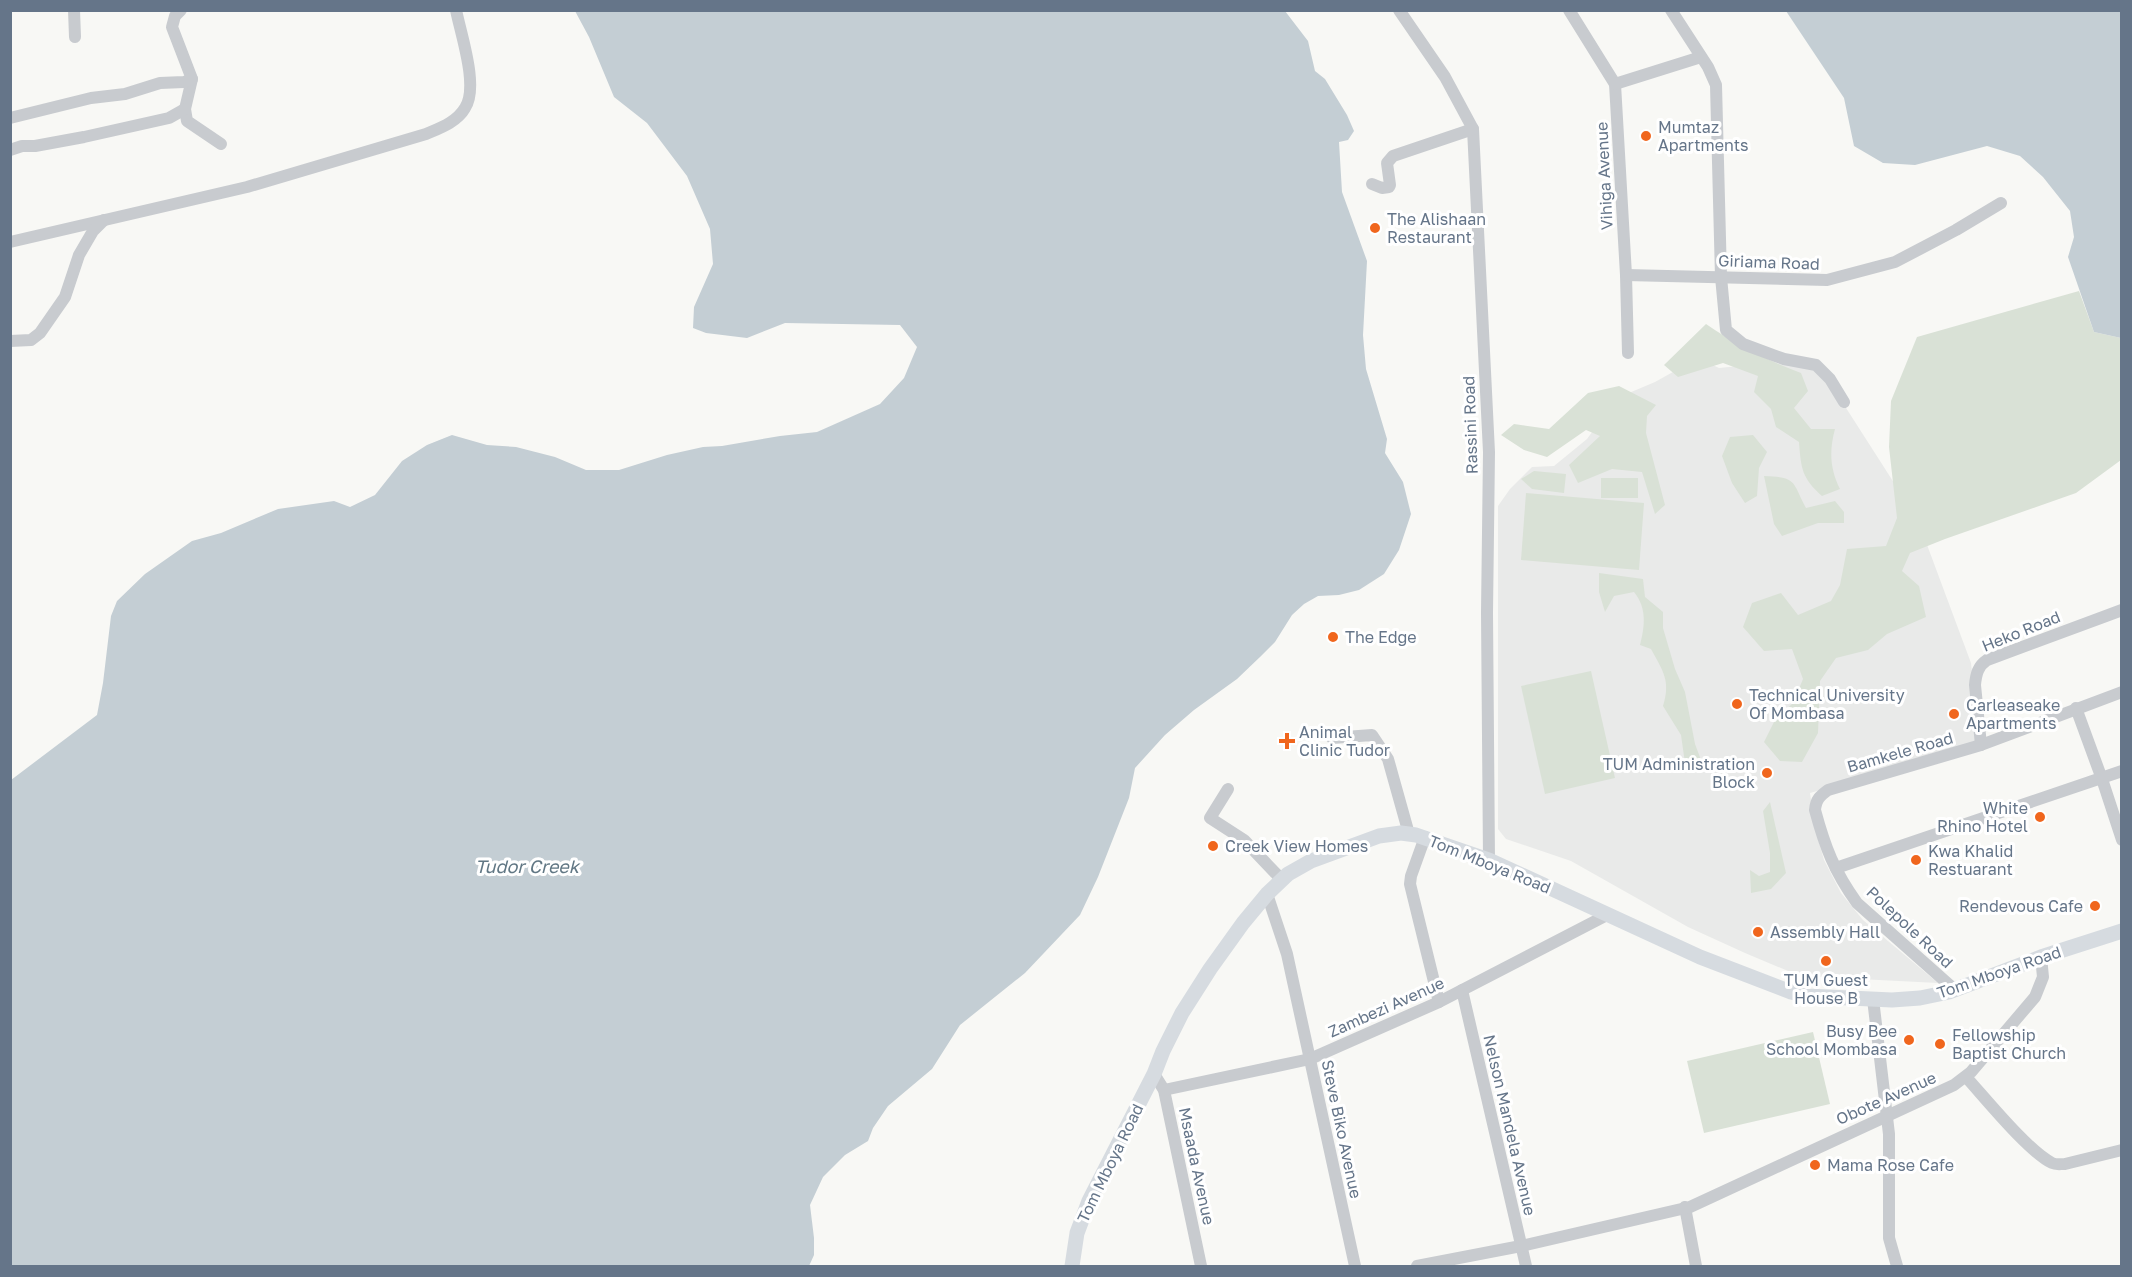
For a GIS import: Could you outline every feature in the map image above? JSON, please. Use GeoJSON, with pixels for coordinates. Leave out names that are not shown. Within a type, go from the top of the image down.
{"type":"FeatureCollection","features":[{"type":"Feature","properties":{"kind":"main road","name":"Tom Mboya Road"},"geometry":{"type":"LineString","coordinates":[[1072,1266],[1077,1233],[1089,1201],[1154,1074],[1182,1012],[1210,969],[1267,894],[1282,880],[1311,861],[1379,836],[1409,834],[1425,837],[1489,860],[1700,957],[1791,992],[1808,996],[1873,999],[1920,998],[1954,990],[2041,957],[2121,931]]}},
{"type":"Feature","properties":{"kind":"street"},"geometry":{"type":"LineString","coordinates":[[74,10],[75,37]]}},
{"type":"Feature","properties":{"kind":"street"},"geometry":{"type":"LineString","coordinates":[[10,242],[276,179],[376,150],[443,127],[460,115],[471,97],[468,68],[456,10]]}},
{"type":"Feature","properties":{"kind":"street","name":"Rassini Road"},"geometry":{"type":"LineString","coordinates":[[1399,10],[1445,77],[1473,129],[1489,452],[1487,613],[1489,860]]}},
{"type":"Feature","properties":{"kind":"street","name":"Vihiga Avenue"},"geometry":{"type":"LineString","coordinates":[[1569,10],[1615,84],[1628,352]]}},
{"type":"Feature","properties":{"kind":"street"},"geometry":{"type":"LineString","coordinates":[[1671,10],[1716,85],[1721,276],[1726,330],[1743,344],[1784,359],[1816,365],[1830,380],[1844,402]]}},
{"type":"Feature","properties":{"kind":"street"},"geometry":{"type":"LineString","coordinates":[[176,12],[172,27],[192,79],[185,109],[187,122],[221,144]]}},
{"type":"Feature","properties":{"kind":"street"},"geometry":{"type":"LineString","coordinates":[[1615,84],[1701,57]]}},
{"type":"Feature","properties":{"kind":"street"},"geometry":{"type":"LineString","coordinates":[[10,118],[92,98],[124,94],[160,83],[184,82],[192,79]]}},
{"type":"Feature","properties":{"kind":"street"},"geometry":{"type":"LineString","coordinates":[[10,150],[22,146],[35,147],[169,118],[185,109]]}},
{"type":"Feature","properties":{"kind":"street"},"geometry":{"type":"LineString","coordinates":[[1372,184],[1382,189],[1389,187],[1387,163],[1393,156],[1473,129]]}},
{"type":"Feature","properties":{"kind":"street","name":"Giriama Road"},"geometry":{"type":"LineString","coordinates":[[1626,276],[1721,276],[1827,280],[1895,262],[1956,230],[2001,202]]}},
{"type":"Feature","properties":{"kind":"street"},"geometry":{"type":"LineString","coordinates":[[10,341],[31,340],[40,333],[65,297],[79,255],[93,231],[105,220]]}},
{"type":"Feature","properties":{"kind":"street","name":"Heko Road"},"geometry":{"type":"LineString","coordinates":[[1981,745],[1975,685],[1982,663],[2121,610]]}},
{"type":"Feature","properties":{"kind":"street"},"geometry":{"type":"LineString","coordinates":[[1981,745],[2121,692]]}},
{"type":"Feature","properties":{"kind":"street"},"geometry":{"type":"LineString","coordinates":[[2076,708],[2121,840]]}},
{"type":"Feature","properties":{"kind":"street"},"geometry":{"type":"LineString","coordinates":[[1332,738],[1372,735],[1388,759],[1409,834]]}},
{"type":"Feature","properties":{"kind":"street","name":"Bamkele Road"},"geometry":{"type":"LineString","coordinates":[[1828,790],[1981,745]]}},
{"type":"Feature","properties":{"kind":"street"},"geometry":{"type":"LineString","coordinates":[[1836,868],[2121,771]]}},
{"type":"Feature","properties":{"kind":"street"},"geometry":{"type":"LineString","coordinates":[[1228,789],[1210,818],[1244,840],[1282,880]]}},
{"type":"Feature","properties":{"kind":"street","name":"Polepole Road"},"geometry":{"type":"LineString","coordinates":[[1828,790],[1815,802],[1815,810],[1828,854],[1857,903],[1954,990]]}},
{"type":"Feature","properties":{"kind":"street"},"geometry":{"type":"LineString","coordinates":[[1425,837],[1411,876],[1411,891],[1418,910],[1439,1002]]}},
{"type":"Feature","properties":{"kind":"street","name":"Steve Biko Avenue"},"geometry":{"type":"LineString","coordinates":[[1267,894],[1287,954],[1355,1266]]}},
{"type":"Feature","properties":{"kind":"street","name":"Zambezi Avenue"},"geometry":{"type":"LineString","coordinates":[[1164,1090],[1310,1059],[1439,1002],[1607,915]]}},
{"type":"Feature","properties":{"kind":"street","name":"Obote Avenue"},"geometry":{"type":"LineString","coordinates":[[1417,1266],[1521,1246],[1690,1207],[1935,1094],[1966,1077],[2035,997],[2043,977],[2041,957]]}},
{"type":"Feature","properties":{"kind":"street","name":"Nelson Mandela Avenue"},"geometry":{"type":"LineString","coordinates":[[1462,990],[1526,1266]]}},
{"type":"Feature","properties":{"kind":"street"},"geometry":{"type":"LineString","coordinates":[[1873,999],[1888,1114],[1889,1238],[1897,1266]]}},
{"type":"Feature","properties":{"kind":"street","name":"Msaada Avenue"},"geometry":{"type":"LineString","coordinates":[[1154,1074],[1164,1090],[1201,1266]]}},
{"type":"Feature","properties":{"kind":"street"},"geometry":{"type":"LineString","coordinates":[[1966,1077],[2026,1141],[2051,1162],[2065,1164],[2121,1150]]}},
{"type":"Feature","properties":{"kind":"street"},"geometry":{"type":"LineString","coordinates":[[1685,1207],[1695,1266]]}},
{"type":"Feature","properties":{"kind":"shaded area"},"geometry":{"type":"Polygon","coordinates":[[[2079,291],[2094,332],[2121,338],[2121,460],[2076,493],[1910,553],[1902,571],[1919,586],[1926,617],[1887,634],[1868,650],[1836,658],[1820,681],[1818,733],[1802,762],[1780,761],[1764,742],[1775,720],[1793,703],[1803,679],[1792,649],[1764,651],[1743,627],[1752,603],[1781,593],[1798,615],[1831,601],[1840,585],[1847,549],[1886,546],[1897,518],[1889,447],[1891,401],[1917,337],[2079,291]]]}},
{"type":"Feature","properties":{"kind":"shaded area"},"geometry":{"type":"Polygon","coordinates":[[[1706,324],[1752,352],[1801,373],[1808,391],[1794,408],[1811,429],[1835,429],[1831,460],[1840,489],[1822,496],[1810,484],[1802,466],[1799,442],[1776,427],[1771,409],[1754,392],[1758,376],[1723,363],[1678,377],[1664,365],[1706,324]]]}},
{"type":"Feature","properties":{"kind":"shaded area","name":"Technical University Of Mombasa"},"geometry":{"type":"Polygon","coordinates":[[[1698,358],[1719,368],[1769,363],[1817,368],[1839,397],[1914,514],[1923,534],[1971,663],[1980,744],[1810,793],[1815,828],[1824,860],[1841,893],[1863,920],[1938,983],[1800,976],[1688,927],[1571,861],[1506,839],[1498,829],[1498,506],[1510,489],[1532,467],[1554,466],[1587,439],[1617,398],[1655,382],[1698,358]]]}},
{"type":"Feature","properties":{"kind":"shaded area"},"geometry":{"type":"Polygon","coordinates":[[[1619,386],[1656,405],[1647,416],[1646,433],[1665,505],[1655,514],[1642,472],[1612,469],[1578,483],[1569,465],[1600,436],[1586,430],[1547,457],[1524,450],[1501,435],[1514,424],[1549,429],[1588,393],[1619,386]]]}},
{"type":"Feature","properties":{"kind":"shaded area"},"geometry":{"type":"Polygon","coordinates":[[[1753,435],[1767,452],[1759,468],[1757,496],[1745,503],[1732,483],[1722,456],[1730,437],[1753,435]]]}},
{"type":"Feature","properties":{"kind":"shaded area"},"geometry":{"type":"Polygon","coordinates":[[[1534,471],[1566,474],[1564,493],[1532,489],[1521,479],[1534,471]]]}},
{"type":"Feature","properties":{"kind":"shaded area"},"geometry":{"type":"Polygon","coordinates":[[[1764,476],[1788,479],[1792,482],[1806,508],[1835,501],[1844,512],[1844,523],[1818,523],[1782,536],[1774,524],[1764,476]]]}},
{"type":"Feature","properties":{"kind":"shaded area"},"geometry":{"type":"Polygon","coordinates":[[[1601,478],[1638,478],[1638,498],[1601,498],[1601,478]]]}},
{"type":"Feature","properties":{"kind":"shaded area"},"geometry":{"type":"Polygon","coordinates":[[[1526,493],[1644,503],[1639,570],[1521,560],[1526,493]]]}},
{"type":"Feature","properties":{"kind":"shaded area"},"geometry":{"type":"Polygon","coordinates":[[[1599,573],[1643,579],[1645,597],[1663,612],[1663,628],[1675,669],[1685,692],[1695,744],[1701,760],[1685,763],[1681,735],[1663,706],[1666,683],[1662,670],[1651,649],[1640,645],[1644,617],[1638,598],[1634,592],[1614,596],[1605,612],[1599,592],[1599,573]]]}},
{"type":"Feature","properties":{"kind":"shaded area"},"geometry":{"type":"Polygon","coordinates":[[[1591,671],[1615,778],[1545,794],[1521,686],[1591,671]]]}},
{"type":"Feature","properties":{"kind":"shaded area"},"geometry":{"type":"Polygon","coordinates":[[[1770,802],[1786,873],[1771,889],[1751,893],[1750,870],[1759,876],[1770,872],[1770,853],[1763,811],[1770,802]]]}},
{"type":"Feature","properties":{"kind":"shaded area"},"geometry":{"type":"Polygon","coordinates":[[[1813,1032],[1830,1104],[1704,1133],[1687,1061],[1813,1032]]]}},
{"type":"Feature","properties":{"kind":"water","name":"Tudor Creek"},"geometry":{"type":"Polygon","coordinates":[[[575,11],[1285,11],[1308,41],[1315,71],[1325,79],[1354,131],[1348,140],[1339,142],[1342,192],[1367,261],[1363,335],[1366,369],[1387,439],[1385,453],[1403,482],[1411,514],[1399,550],[1384,574],[1359,590],[1339,595],[1318,596],[1304,604],[1292,615],[1275,642],[1260,657],[1237,679],[1194,710],[1165,735],[1135,768],[1129,798],[1098,877],[1080,915],[1025,973],[960,1025],[932,1069],[888,1106],[873,1128],[868,1141],[845,1155],[823,1177],[810,1205],[814,1255],[809,1266],[11,1266],[11,780],[97,715],[111,616],[117,601],[145,574],[192,541],[221,533],[278,509],[334,501],[350,507],[375,495],[402,461],[427,445],[452,435],[487,445],[516,447],[555,457],[586,470],[619,470],[703,447],[817,432],[880,404],[904,378],[917,347],[900,325],[785,323],[747,338],[706,333],[693,328],[694,307],[713,264],[710,229],[687,176],[647,123],[614,97],[589,37],[575,11]]]}},
{"type":"Feature","properties":{"kind":"water"},"geometry":{"type":"Polygon","coordinates":[[[1786,11],[2121,11],[2121,338],[2094,332],[2068,257],[2074,237],[2070,211],[2043,177],[2020,156],[1987,146],[1915,165],[1883,163],[1854,146],[1844,98],[1786,11]]]}},
{"type":"Feature","properties":{"kind":"place","name":"Mumtaz Apartments"},"geometry":{"type":"Point","coordinates":[1646,136]}},
{"type":"Feature","properties":{"kind":"place","name":"The Alishaan Restaurant"},"geometry":{"type":"Point","coordinates":[1375,228]}},
{"type":"Feature","properties":{"kind":"place","name":"The Edge"},"geometry":{"type":"Point","coordinates":[1333,637]}},
{"type":"Feature","properties":{"kind":"place","name":"Technical University Of Mombasa"},"geometry":{"type":"Point","coordinates":[1737,704]}},
{"type":"Feature","properties":{"kind":"place","name":"Carleaseake Apartments"},"geometry":{"type":"Point","coordinates":[1954,714]}},
{"type":"Feature","properties":{"kind":"place","name":"Animal Clinic Tudor"},"geometry":{"type":"Point","coordinates":[1287,741]}},
{"type":"Feature","properties":{"kind":"place","name":"TUM Administration Block"},"geometry":{"type":"Point","coordinates":[1767,773]}},
{"type":"Feature","properties":{"kind":"place","name":"White Rhino Hotel"},"geometry":{"type":"Point","coordinates":[2040,817]}},
{"type":"Feature","properties":{"kind":"place","name":"Creek View Homes"},"geometry":{"type":"Point","coordinates":[1213,846]}},
{"type":"Feature","properties":{"kind":"place","name":"Kwa Khalid Restuarant"},"geometry":{"type":"Point","coordinates":[1916,860]}},
{"type":"Feature","properties":{"kind":"place","name":"Rendevous Cafe"},"geometry":{"type":"Point","coordinates":[2095,906]}},
{"type":"Feature","properties":{"kind":"place","name":"Assembly Hall"},"geometry":{"type":"Point","coordinates":[1758,932]}},
{"type":"Feature","properties":{"kind":"place","name":"TUM Guest House B"},"geometry":{"type":"Point","coordinates":[1826,961]}},
{"type":"Feature","properties":{"kind":"place","name":"Busy Bee School Mombasa"},"geometry":{"type":"Point","coordinates":[1909,1040]}},
{"type":"Feature","properties":{"kind":"place","name":"Fellowship Baptist Church"},"geometry":{"type":"Point","coordinates":[1940,1044]}},
{"type":"Feature","properties":{"kind":"place","name":"Mama Rose Cafe"},"geometry":{"type":"Point","coordinates":[1815,1165]}}]}
